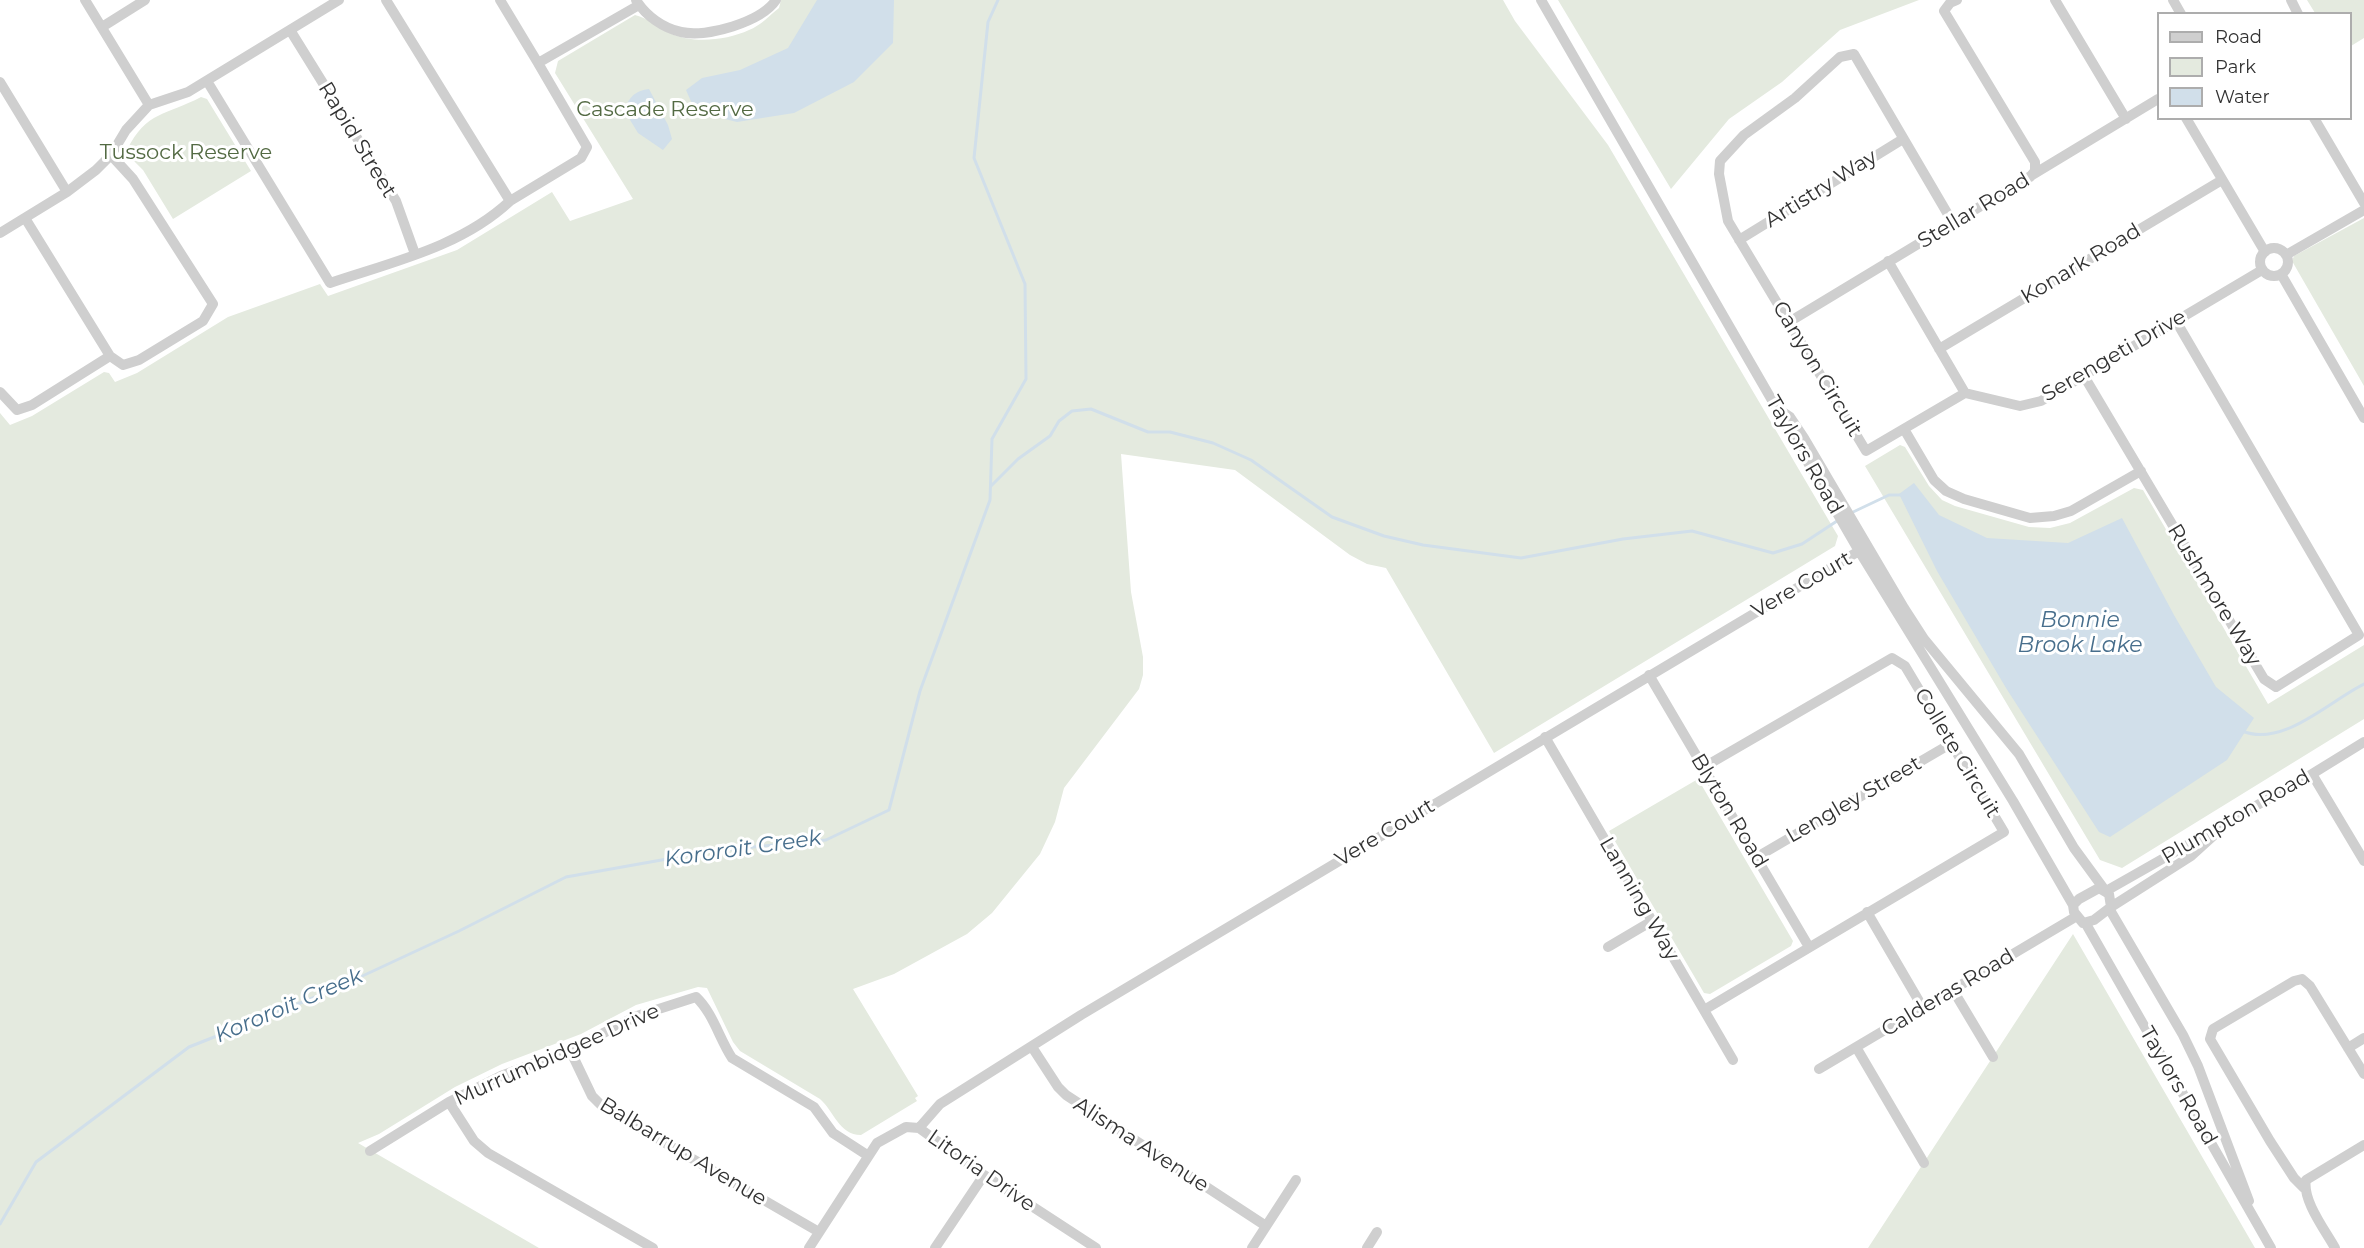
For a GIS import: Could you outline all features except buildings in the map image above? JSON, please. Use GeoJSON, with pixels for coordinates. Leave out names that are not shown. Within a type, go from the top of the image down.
{"type":"FeatureCollection","features":[{"type":"Feature","properties":{"kind":"street"},"geometry":{"type":"LineString","coordinates":[[85,0],[149,105]]}},
{"type":"Feature","properties":{"kind":"street"},"geometry":{"type":"LineString","coordinates":[[102,27],[145,0]]}},
{"type":"Feature","properties":{"kind":"street"},"geometry":{"type":"LineString","coordinates":[[0,233],[67,192],[96,170],[111,155],[126,130],[149,105],[188,92],[339,0]]}},
{"type":"Feature","properties":{"kind":"street"},"geometry":{"type":"LineString","coordinates":[[386,0],[510,201]]}},
{"type":"Feature","properties":{"kind":"street"},"geometry":{"type":"LineString","coordinates":[[207,81],[330,283],[453,240],[497,213],[510,201],[581,158],[587,147],[500,0]]}},
{"type":"Feature","properties":{"kind":"street"},"geometry":{"type":"LineString","coordinates":[[537,63],[637,2],[652,18],[683,33],[706,32],[741,24],[771,8],[776,0]]}},
{"type":"Feature","properties":{"kind":"street","name":"Taylors Road"},"geometry":{"type":"LineString","coordinates":[[1541,0],[1859,551],[2013,801],[2075,911],[2086,924],[2271,1248]]}},
{"type":"Feature","properties":{"kind":"street"},"geometry":{"type":"LineString","coordinates":[[1957,0],[1950,3],[1944,11],[2035,162],[2036,171],[2030,177]]}},
{"type":"Feature","properties":{"kind":"street"},"geometry":{"type":"LineString","coordinates":[[2055,0],[2126,119]]}},
{"type":"Feature","properties":{"kind":"street"},"geometry":{"type":"LineString","coordinates":[[2291,0],[2303,12]]}},
{"type":"Feature","properties":{"kind":"street","name":"Rapid Street"},"geometry":{"type":"LineString","coordinates":[[290,30],[396,201],[415,254]]}},
{"type":"Feature","properties":{"kind":"street","name":"Canyon Circuit"},"geometry":{"type":"LineString","coordinates":[[1904,139],[1854,54],[1840,57],[1795,98],[1744,135],[1720,161],[1719,174],[1728,221],[1866,451],[1965,393]]}},
{"type":"Feature","properties":{"kind":"street"},"geometry":{"type":"LineString","coordinates":[[0,82],[4,97],[67,192]]}},
{"type":"Feature","properties":{"kind":"street","name":"Stellar Road"},"geometry":{"type":"LineString","coordinates":[[1789,321],[2157,100]]}},
{"type":"Feature","properties":{"kind":"street"},"geometry":{"type":"LineString","coordinates":[[2187,120],[2265,252]]}},
{"type":"Feature","properties":{"kind":"street"},"geometry":{"type":"LineString","coordinates":[[2315,120],[2364,203]]}},
{"type":"Feature","properties":{"kind":"street"},"geometry":{"type":"LineString","coordinates":[[1904,139],[1953,223]]}},
{"type":"Feature","properties":{"kind":"street","name":"Artistry Way"},"geometry":{"type":"LineString","coordinates":[[1739,240],[1904,139]]}},
{"type":"Feature","properties":{"kind":"street"},"geometry":{"type":"LineString","coordinates":[[25,218],[110,356],[123,365],[139,360],[203,321],[213,304],[133,179],[111,155]]}},
{"type":"Feature","properties":{"kind":"street","name":"Konark Road"},"geometry":{"type":"LineString","coordinates":[[1939,349],[2223,180]]}},
{"type":"Feature","properties":{"kind":"street"},"geometry":{"type":"LineString","coordinates":[[2286,255],[2364,210]]}},
{"type":"Feature","properties":{"kind":"street"},"geometry":{"type":"LineString","coordinates":[[2278,249],[2286,255],[2287,267],[2281,274],[2272,276],[2262,270],[2260,259],[2265,252],[2278,249]]}},
{"type":"Feature","properties":{"kind":"street"},"geometry":{"type":"LineString","coordinates":[[1888,261],[1965,393]]}},
{"type":"Feature","properties":{"kind":"street","name":"Serengeti Drive"},"geometry":{"type":"LineString","coordinates":[[1965,393],[2020,406],[2041,401],[2262,270]]}},
{"type":"Feature","properties":{"kind":"street"},"geometry":{"type":"LineString","coordinates":[[2281,274],[2364,418]]}},
{"type":"Feature","properties":{"kind":"street","name":"Rushmore Way"},"geometry":{"type":"LineString","coordinates":[[2141,471],[2264,679],[2276,687],[2362,634],[2176,321]]}},
{"type":"Feature","properties":{"kind":"street"},"geometry":{"type":"LineString","coordinates":[[1,395],[17,410],[32,405],[110,356]]}},
{"type":"Feature","properties":{"kind":"street"},"geometry":{"type":"LineString","coordinates":[[1904,429],[1934,480],[1946,491],[1964,499],[2030,518],[2054,516],[2071,511],[2141,471],[2084,376]]}},
{"type":"Feature","properties":{"kind":"street"},"geometry":{"type":"LineString","coordinates":[[1778,410],[1790,417],[1804,438],[1919,631],[2019,754],[2074,848],[2111,899],[2110,908],[2183,1035],[2198,1066],[2247,1193],[2253,1216]]}},
{"type":"Feature","properties":{"kind":"street","name":"Vere Court"},"geometry":{"type":"LineString","coordinates":[[919,1128],[940,1104],[1081,1016],[1859,551]]}},
{"type":"Feature","properties":{"kind":"street","name":"Collete Circuit"},"geometry":{"type":"LineString","coordinates":[[1704,767],[1892,658],[1905,666],[2004,832],[1704,1010]]}},
{"type":"Feature","properties":{"kind":"street","name":"Blyton Road"},"geometry":{"type":"LineString","coordinates":[[1649,675],[1809,947]]}},
{"type":"Feature","properties":{"kind":"street","name":"Lanning Way"},"geometry":{"type":"LineString","coordinates":[[1545,737],[1733,1060]]}},
{"type":"Feature","properties":{"kind":"street","name":"Plumpton Road"},"geometry":{"type":"LineString","coordinates":[[2075,911],[2095,889],[2105,890],[2229,822],[2364,742]]}},
{"type":"Feature","properties":{"kind":"street","name":"Lengley Street"},"geometry":{"type":"LineString","coordinates":[[1757,857],[1952,743]]}},
{"type":"Feature","properties":{"kind":"street"},"geometry":{"type":"LineString","coordinates":[[2312,774],[2364,861]]}},
{"type":"Feature","properties":{"kind":"street"},"geometry":{"type":"LineString","coordinates":[[2086,924],[2191,856],[2229,822]]}},
{"type":"Feature","properties":{"kind":"street","name":"Calderas Road"},"geometry":{"type":"LineString","coordinates":[[1819,1069],[1953,990],[2075,911]]}},
{"type":"Feature","properties":{"kind":"street"},"geometry":{"type":"LineString","coordinates":[[1867,912],[1923,1008]]}},
{"type":"Feature","properties":{"kind":"street"},"geometry":{"type":"LineString","coordinates":[[1608,946],[1652,921]]}},
{"type":"Feature","properties":{"kind":"street"},"geometry":{"type":"LineString","coordinates":[[2335,1248],[2307,1198],[2304,1188],[2294,1178],[2270,1141],[2210,1040],[2213,1029],[2294,981],[2302,979],[2310,986],[2364,1074]]}},
{"type":"Feature","properties":{"kind":"street"},"geometry":{"type":"LineString","coordinates":[[1953,990],[1993,1057]]}},
{"type":"Feature","properties":{"kind":"street","name":"Murrumbidgee Drive"},"geometry":{"type":"LineString","coordinates":[[370,1151],[449,1102],[501,1076],[570,1050],[637,1016],[696,997],[705,1006],[732,1058],[814,1107],[833,1133],[867,1155]]}},
{"type":"Feature","properties":{"kind":"street"},"geometry":{"type":"LineString","coordinates":[[2348,1048],[2364,1038]]}},
{"type":"Feature","properties":{"kind":"street","name":"Alisma Avenue"},"geometry":{"type":"LineString","coordinates":[[1032,1047],[1058,1087],[1066,1095],[1266,1226]]}},
{"type":"Feature","properties":{"kind":"street"},"geometry":{"type":"LineString","coordinates":[[1856,1047],[1909,1150],[1924,1163]]}},
{"type":"Feature","properties":{"kind":"street","name":"Balbarrup Avenue"},"geometry":{"type":"LineString","coordinates":[[570,1050],[592,1096],[603,1107],[819,1232]]}},
{"type":"Feature","properties":{"kind":"street"},"geometry":{"type":"LineString","coordinates":[[449,1102],[474,1141],[488,1154],[652,1248]]}},
{"type":"Feature","properties":{"kind":"street","name":"Litoria Drive"},"geometry":{"type":"LineString","coordinates":[[810,1248],[867,1155],[877,1143],[906,1126],[919,1128],[1096,1248]]}},
{"type":"Feature","properties":{"kind":"street"},"geometry":{"type":"LineString","coordinates":[[2304,1188],[2306,1180],[2364,1145]]}},
{"type":"Feature","properties":{"kind":"street"},"geometry":{"type":"LineString","coordinates":[[935,1248],[984,1174]]}},
{"type":"Feature","properties":{"kind":"street"},"geometry":{"type":"LineString","coordinates":[[1252,1248],[1296,1180]]}},
{"type":"Feature","properties":{"kind":"street"},"geometry":{"type":"LineString","coordinates":[[1367,1248],[1377,1232]]}},
{"type":"Feature","properties":{"kind":"green space","name":"Cascade Reserve"},"geometry":{"type":"Polygon","coordinates":[[[781,0],[1503,0],[1515,21],[1608,145],[1838,536],[1835,546],[1494,753],[1386,568],[1367,564],[1350,555],[1235,470],[1121,454],[1131,592],[1143,657],[1143,675],[1139,689],[1064,788],[1055,822],[1040,854],[992,913],[967,934],[894,974],[853,989],[918,1096],[915,1098],[917,1101],[861,1135],[847,1131],[820,1099],[740,1051],[733,1042],[707,988],[698,987],[636,1005],[581,1034],[502,1064],[455,1087],[379,1134],[358,1143],[539,1248],[0,1248],[0,413],[10,425],[32,416],[104,372],[109,373],[115,382],[137,373],[228,317],[320,284],[328,296],[457,250],[552,192],[570,221],[633,199],[555,73],[558,61],[635,15],[681,37],[711,40],[753,28],[779,8],[781,0]]]}},
{"type":"Feature","properties":{"kind":"green space"},"geometry":{"type":"Polygon","coordinates":[[[1558,0],[1919,0],[1840,30],[1782,82],[1729,119],[1671,189],[1558,0]]]}},
{"type":"Feature","properties":{"kind":"green space"},"geometry":{"type":"Polygon","coordinates":[[[2307,0],[2364,0],[2364,38],[2352,45],[2352,12],[2314,12],[2307,0]]]}},
{"type":"Feature","properties":{"kind":"green space","name":"Tussock Reserve"},"geometry":{"type":"Polygon","coordinates":[[[201,97],[207,99],[251,171],[173,219],[143,170],[129,156],[127,150],[134,137],[150,121],[201,97]]]}},
{"type":"Feature","properties":{"kind":"green space"},"geometry":{"type":"Polygon","coordinates":[[[2364,218],[2364,386],[2292,261],[2294,256],[2364,218]]]}},
{"type":"Feature","properties":{"kind":"green space","name":"Bonnie Brook Lake"},"geometry":{"type":"Polygon","coordinates":[[[1900,445],[1905,447],[1929,486],[1942,500],[1955,506],[2029,527],[2050,528],[2070,523],[2134,488],[2143,490],[2268,704],[2364,645],[2364,719],[2122,868],[2100,860],[1865,466],[1900,445]]]}},
{"type":"Feature","properties":{"kind":"green space"},"geometry":{"type":"Polygon","coordinates":[[[1698,779],[1793,941],[1791,946],[1710,994],[1704,993],[1609,831],[1698,779]]]}},
{"type":"Feature","properties":{"kind":"green space"},"geometry":{"type":"Polygon","coordinates":[[[2073,934],[2255,1248],[1868,1248],[2073,934]]]}},
{"type":"Feature","properties":{"kind":"water"},"geometry":{"type":"Polygon","coordinates":[[[817,0],[894,0],[893,43],[854,82],[794,113],[737,122],[705,114],[693,106],[686,90],[702,78],[740,70],[788,48],[817,0]]]}},
{"type":"Feature","properties":{"kind":"water"},"geometry":{"type":"Polygon","coordinates":[[[649,89],[668,125],[672,139],[663,150],[638,133],[624,110],[634,95],[649,89]]]}},
{"type":"Feature","properties":{"kind":"water","name":"Bonnie Brook Lake"},"geometry":{"type":"Polygon","coordinates":[[[1914,483],[1939,515],[1987,538],[2068,543],[2122,518],[2216,687],[2254,718],[2227,760],[2110,837],[2099,832],[2006,688],[1937,571],[1899,494],[1914,483]]]}},
{"type":"Feature","properties":{"kind":"waterway","name":"Kororoit Creek"},"geometry":{"type":"LineString","coordinates":[[0,1224],[36,1162],[189,1047],[328,992],[459,931],[566,877],[712,851],[826,840],[889,810],[920,691],[990,500],[992,439],[1026,379],[1025,284],[974,158],[988,22],[998,0]]}},
{"type":"Feature","properties":{"kind":"waterway"},"geometry":{"type":"LineString","coordinates":[[991,486],[1018,459],[1050,436],[1059,421],[1072,411],[1091,409],[1148,432],[1170,432],[1213,443],[1251,460],[1332,517],[1384,536],[1423,545],[1521,558],[1623,539],[1692,531],[1773,553],[1802,544],[1837,521]]}},
{"type":"Feature","properties":{"kind":"waterway"},"geometry":{"type":"LineString","coordinates":[[1851,513],[1889,495],[1900,495]]}},
{"type":"Feature","properties":{"kind":"waterway"},"geometry":{"type":"LineString","coordinates":[[2242,731],[2258,735],[2289,728],[2364,684]]}}]}
